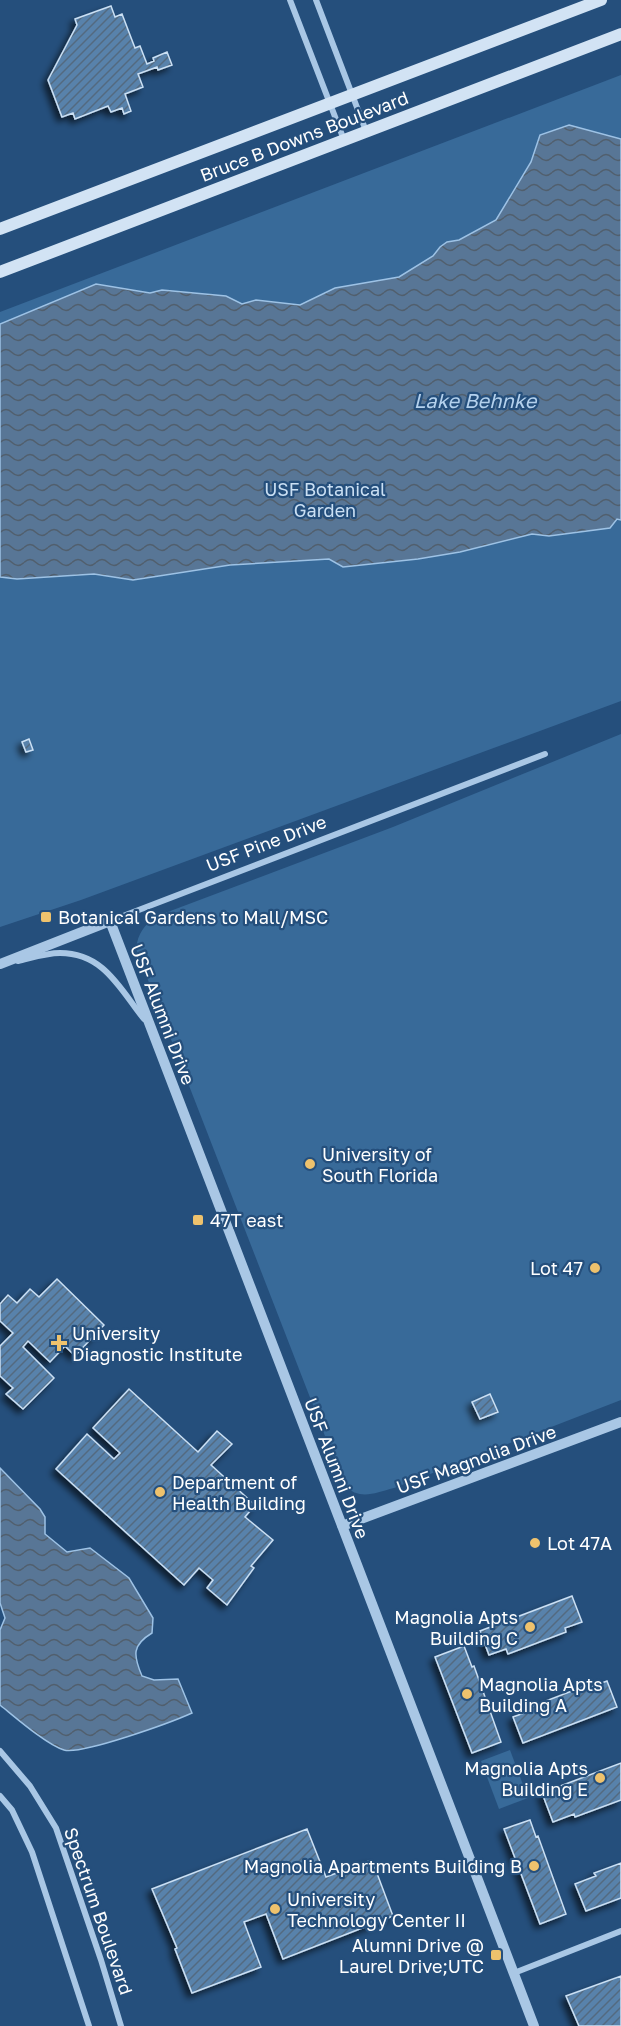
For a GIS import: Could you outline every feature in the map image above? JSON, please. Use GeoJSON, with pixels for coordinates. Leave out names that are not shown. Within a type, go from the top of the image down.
{"type":"FeatureCollection","features":[{"type":"Feature","properties":{"kind":"main road","name":"Bruce B Downs Boulevard"},"geometry":{"type":"LineString","coordinates":[[0,229],[601,0]]}},
{"type":"Feature","properties":{"kind":"main road","name":"Bruce B Downs Boulevard"},"geometry":{"type":"LineString","coordinates":[[0,272],[621,34]]}},
{"type":"Feature","properties":{"kind":"street"},"geometry":{"type":"LineString","coordinates":[[290,0],[344,141]]}},
{"type":"Feature","properties":{"kind":"street"},"geometry":{"type":"LineString","coordinates":[[316,0],[366,132]]}},
{"type":"Feature","properties":{"kind":"street","name":"USF Pine Drive"},"geometry":{"type":"LineString","coordinates":[[0,964],[545,754]]}},
{"type":"Feature","properties":{"kind":"street","name":"USF Alumni Drive"},"geometry":{"type":"LineString","coordinates":[[110,921],[534,2026]]}},
{"type":"Feature","properties":{"kind":"street"},"geometry":{"type":"LineString","coordinates":[[0,964],[57,953],[77,955],[96,962],[108,972],[150,1026]]}},
{"type":"Feature","properties":{"kind":"street","name":"USF Magnolia Drive"},"geometry":{"type":"LineString","coordinates":[[342,1526],[621,1422]]}},
{"type":"Feature","properties":{"kind":"street","name":"Spectrum Boulevard"},"geometry":{"type":"LineString","coordinates":[[0,1751],[30,1786],[56,1828],[121,2026]]}},
{"type":"Feature","properties":{"kind":"street"},"geometry":{"type":"LineString","coordinates":[[0,1796],[12,1810],[32,1852],[88,2026]]}},
{"type":"Feature","properties":{"kind":"street"},"geometry":{"type":"LineString","coordinates":[[514,1973],[621,1931]]}},
{"type":"Feature","properties":{"kind":"green space","name":"USF Botanical Garden"},"geometry":{"type":"Polygon","coordinates":[[[621,75],[621,701],[81,900],[0,927],[0,312],[621,75]]]}},
{"type":"Feature","properties":{"kind":"green space"},"geometry":{"type":"Polygon","coordinates":[[[621,734],[621,1400],[394,1488],[368,1494],[356,1493],[344,1485],[136,949],[138,938],[145,926],[157,916],[393,827],[621,734]]]}},
{"type":"Feature","properties":{"kind":"green space"},"geometry":{"type":"Polygon","coordinates":[[[510,1750],[528,1798],[499,1809],[481,1761],[510,1750]]]}},
{"type":"Feature","properties":{"kind":"water","name":"Lake Behnke"},"geometry":{"type":"Polygon","coordinates":[[[569,125],[621,139],[621,520],[617,519],[610,528],[549,536],[532,534],[460,552],[343,567],[329,559],[230,565],[133,580],[94,574],[17,579],[0,577],[0,324],[96,284],[150,293],[162,290],[226,296],[242,304],[256,300],[300,305],[335,288],[399,277],[433,256],[447,242],[459,240],[496,220],[531,162],[540,135],[569,125]]]}},
{"type":"Feature","properties":{"kind":"water"},"geometry":{"type":"Polygon","coordinates":[[[0,1468],[40,1509],[45,1517],[45,1534],[67,1552],[90,1548],[129,1578],[153,1618],[152,1633],[145,1637],[136,1651],[142,1676],[154,1680],[178,1679],[192,1713],[107,1743],[89,1748],[64,1750],[40,1737],[0,1705],[0,1630],[5,1618],[0,1603],[0,1468]]]}},
{"type":"Feature","properties":{"kind":"building"},"geometry":{"type":"Polygon","coordinates":[[[111,6],[115,17],[122,14],[135,48],[140,46],[147,64],[154,61],[153,58],[167,52],[172,65],[158,70],[157,67],[138,74],[143,87],[125,94],[131,111],[124,114],[122,108],[111,112],[108,106],[75,119],[73,113],[62,117],[48,80],[77,25],[75,19],[111,6]]]}},
{"type":"Feature","properties":{"kind":"building"},"geometry":{"type":"Polygon","coordinates":[[[29,739],[33,750],[26,752],[22,742],[29,739]]]}},
{"type":"Feature","properties":{"kind":"building","name":"University Diagnostic Institute"},"geometry":{"type":"Polygon","coordinates":[[[57,1279],[104,1325],[75,1356],[65,1346],[50,1362],[28,1341],[23,1347],[54,1378],[23,1409],[6,1394],[13,1388],[0,1376],[0,1346],[13,1333],[0,1321],[0,1304],[8,1295],[17,1303],[30,1289],[39,1297],[57,1279]]]}},
{"type":"Feature","properties":{"kind":"building","name":"Department of Health Building"},"geometry":{"type":"Polygon","coordinates":[[[129,1389],[198,1452],[217,1431],[232,1444],[211,1465],[255,1505],[245,1517],[273,1540],[251,1566],[254,1568],[227,1605],[207,1588],[213,1580],[199,1568],[184,1585],[56,1469],[87,1434],[114,1459],[120,1453],[93,1428],[129,1389]]]}},
{"type":"Feature","properties":{"kind":"building"},"geometry":{"type":"Polygon","coordinates":[[[490,1394],[498,1412],[480,1419],[472,1402],[490,1394]]]}},
{"type":"Feature","properties":{"kind":"building","name":"Magnolia Apts Building C"},"geometry":{"type":"Polygon","coordinates":[[[572,1596],[582,1622],[565,1628],[566,1632],[508,1654],[506,1649],[489,1655],[480,1631],[572,1596]]]}},
{"type":"Feature","properties":{"kind":"building","name":"Magnolia Apts Building A"},"geometry":{"type":"Polygon","coordinates":[[[464,1646],[472,1667],[474,1666],[501,1742],[472,1753],[435,1657],[464,1646]]]}},
{"type":"Feature","properties":{"kind":"building"},"geometry":{"type":"Polygon","coordinates":[[[607,1681],[617,1707],[523,1743],[513,1717],[532,1710],[530,1707],[585,1686],[586,1689],[607,1681]]]}},
{"type":"Feature","properties":{"kind":"building","name":"Magnolia Apts Building E"},"geometry":{"type":"Polygon","coordinates":[[[621,1763],[621,1800],[575,1817],[574,1814],[553,1822],[542,1793],[621,1763]]]}},
{"type":"Feature","properties":{"kind":"building","name":"Magnolia Apartments Building B"},"geometry":{"type":"Polygon","coordinates":[[[530,1820],[566,1914],[540,1924],[504,1829],[530,1820]]]}},
{"type":"Feature","properties":{"kind":"building","name":"University Technology Center II"},"geometry":{"type":"Polygon","coordinates":[[[307,1829],[326,1877],[372,1860],[393,1916],[283,1959],[266,1914],[244,1922],[261,1967],[192,1993],[175,1949],[177,1948],[152,1889],[307,1829]]]}},
{"type":"Feature","properties":{"kind":"building"},"geometry":{"type":"Polygon","coordinates":[[[621,1863],[621,1898],[586,1911],[575,1884],[596,1876],[594,1873],[621,1863]]]}},
{"type":"Feature","properties":{"kind":"building"},"geometry":{"type":"Polygon","coordinates":[[[621,1976],[621,2026],[579,2026],[566,1996],[621,1976]]]}},
{"type":"Feature","properties":{"kind":"place","name":"Botanical Gardens to Mall/MSC"},"geometry":{"type":"Point","coordinates":[46,917]}},
{"type":"Feature","properties":{"kind":"place","name":"University of South Florida"},"geometry":{"type":"Point","coordinates":[310,1164]}},
{"type":"Feature","properties":{"kind":"place","name":"47T east"},"geometry":{"type":"Point","coordinates":[198,1220]}},
{"type":"Feature","properties":{"kind":"place","name":"Lot 47"},"geometry":{"type":"Point","coordinates":[595,1268]}},
{"type":"Feature","properties":{"kind":"place","name":"University Diagnostic Institute"},"geometry":{"type":"Point","coordinates":[59,1343]}},
{"type":"Feature","properties":{"kind":"place","name":"Department of Health Building"},"geometry":{"type":"Point","coordinates":[160,1492]}},
{"type":"Feature","properties":{"kind":"place","name":"Lot 47A"},"geometry":{"type":"Point","coordinates":[535,1543]}},
{"type":"Feature","properties":{"kind":"place","name":"Magnolia Apts Building C"},"geometry":{"type":"Point","coordinates":[530,1627]}},
{"type":"Feature","properties":{"kind":"place","name":"Magnolia Apts Building A"},"geometry":{"type":"Point","coordinates":[467,1694]}},
{"type":"Feature","properties":{"kind":"place","name":"Magnolia Apts Building E"},"geometry":{"type":"Point","coordinates":[600,1778]}},
{"type":"Feature","properties":{"kind":"place","name":"Magnolia Apartments Building B"},"geometry":{"type":"Point","coordinates":[534,1866]}},
{"type":"Feature","properties":{"kind":"place","name":"University Technology Center II"},"geometry":{"type":"Point","coordinates":[275,1909]}},
{"type":"Feature","properties":{"kind":"place","name":"Alumni Drive @ Laurel Drive;UTC"},"geometry":{"type":"Point","coordinates":[496,1955]}}]}
